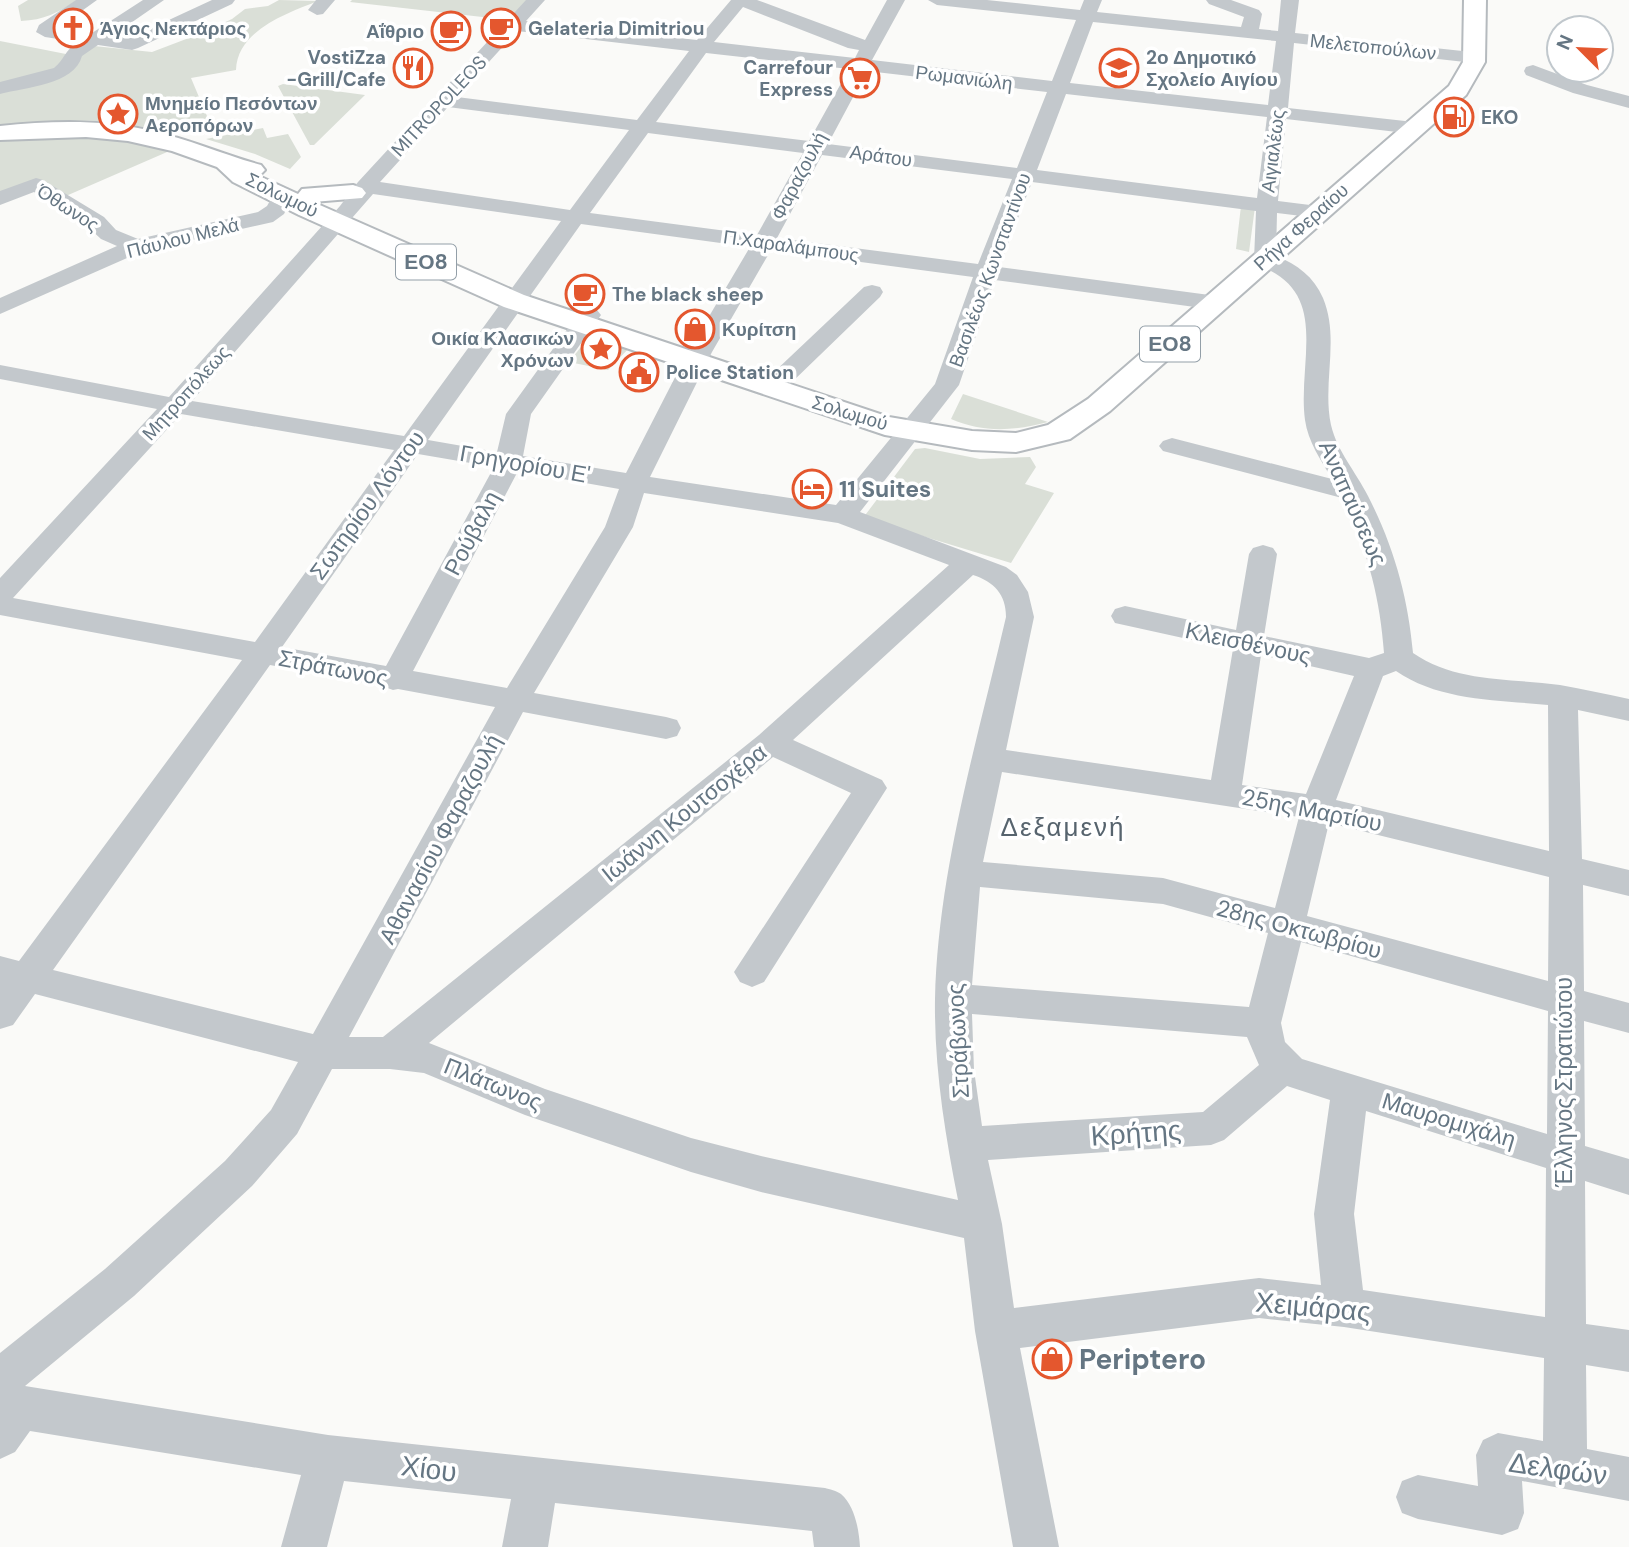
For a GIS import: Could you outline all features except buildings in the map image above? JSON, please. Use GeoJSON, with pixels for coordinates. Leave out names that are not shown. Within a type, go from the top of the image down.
{"type":"FeatureCollection","features":[{"type":"Feature","properties":{"kind":"main road","name":"Ρήγα Φεραίου"},"geometry":{"type":"LineString","coordinates":[[1072,425],[1217,303],[1458,90],[1470,73],[1474,57],[1475,0]]}},
{"type":"Feature","properties":{"kind":"main road","name":"ΕΟ8"},"geometry":{"type":"LineString","coordinates":[[0,133],[57,128],[116,131],[172,143],[227,164]]}},
{"type":"Feature","properties":{"kind":"main road","name":"Σολωμού"},"geometry":{"type":"LineString","coordinates":[[227,164],[252,170],[346,206],[517,297],[698,357],[885,426],[911,428],[965,440],[1009,444],[1046,437],[1072,425]]}},
{"type":"Feature","properties":{"kind":"main road","name":"Σολωμού"},"geometry":{"type":"LineString","coordinates":[[227,164],[242,177],[282,196],[346,206]]}},
{"type":"Feature","properties":{"kind":"main road","name":"Σολωμού"},"geometry":{"type":"LineString","coordinates":[[698,357],[781,379],[894,416],[911,428]]}},
{"type":"Feature","properties":{"kind":"street"},"geometry":{"type":"LineString","coordinates":[[88,0],[45,29],[45,32],[132,44],[226,0]]}},
{"type":"Feature","properties":{"kind":"street"},"geometry":{"type":"LineString","coordinates":[[0,88],[61,72],[70,64],[73,53],[155,0]]}},
{"type":"Feature","properties":{"kind":"street"},"geometry":{"type":"LineString","coordinates":[[513,25],[536,0]]}},
{"type":"Feature","properties":{"kind":"street"},"geometry":{"type":"LineString","coordinates":[[740,0],[854,44],[867,56]]}},
{"type":"Feature","properties":{"kind":"street","name":"Σωτηρίου Λόντου"},"geometry":{"type":"LineString","coordinates":[[0,1014],[13,974],[107,871],[575,217],[701,47],[740,0]]}},
{"type":"Feature","properties":{"kind":"street","name":"Φαραζουλή"},"geometry":{"type":"LineString","coordinates":[[698,357],[896,0]]}},
{"type":"Feature","properties":{"kind":"street","name":"Μελετοπούλων"},"geometry":{"type":"LineString","coordinates":[[937,0],[1090,8],[1249,33],[1288,18],[1474,57]]}},
{"type":"Feature","properties":{"kind":"street"},"geometry":{"type":"LineString","coordinates":[[1215,0],[1253,14],[1288,18]]}},
{"type":"Feature","properties":{"kind":"street","name":"Βασιλέως Κωνσταντίνου"},"geometry":{"type":"LineString","coordinates":[[843,515],[947,385],[986,273],[1090,8]]}},
{"type":"Feature","properties":{"kind":"street"},"geometry":{"type":"LineString","coordinates":[[1249,33],[1253,14]]}},
{"type":"Feature","properties":{"kind":"street","name":"Αιγιαλέως"},"geometry":{"type":"LineString","coordinates":[[1265,260],[1267,205],[1288,18]]}},
{"type":"Feature","properties":{"kind":"street","name":"Ρωμανιώλη"},"geometry":{"type":"LineString","coordinates":[[513,25],[701,47],[867,56],[1056,89],[1414,128]]}},
{"type":"Feature","properties":{"kind":"street","name":"MITROPOLEOS"},"geometry":{"type":"LineString","coordinates":[[346,206],[513,25]]}},
{"type":"Feature","properties":{"kind":"street"},"geometry":{"type":"LineString","coordinates":[[1533,71],[1580,89],[1629,102]]}},
{"type":"Feature","properties":{"kind":"street","name":"Αράτου"},"geometry":{"type":"LineString","coordinates":[[444,100],[1318,212]]}},
{"type":"Feature","properties":{"kind":"street","name":"Όθωνος"},"geometry":{"type":"LineString","coordinates":[[0,199],[36,184],[96,222],[100,229],[136,246]]}},
{"type":"Feature","properties":{"kind":"street","name":"Πάυλου Μελά"},"geometry":{"type":"LineString","coordinates":[[0,307],[136,246],[255,221],[276,209],[282,196]]}},
{"type":"Feature","properties":{"kind":"street","name":"Π.Χαραλάμπους"},"geometry":{"type":"LineString","coordinates":[[346,206],[575,217],[1217,303]]}},
{"type":"Feature","properties":{"kind":"street","name":"Μητροπόλεως"},"geometry":{"type":"LineString","coordinates":[[0,595],[346,206]]}},
{"type":"Feature","properties":{"kind":"street","name":"Αναπαύσεως"},"geometry":{"type":"LineString","coordinates":[[1265,260],[1282,265],[1298,278],[1312,302],[1319,335],[1315,386],[1319,426],[1324,442],[1353,492],[1393,595],[1399,658]]}},
{"type":"Feature","properties":{"kind":"street"},"geometry":{"type":"LineString","coordinates":[[781,379],[872,292]]}},
{"type":"Feature","properties":{"kind":"street","name":"Ρούβαλη"},"geometry":{"type":"LineString","coordinates":[[393,680],[510,462],[510,447],[519,414],[586,320]]}},
{"type":"Feature","properties":{"kind":"street","name":"Αθανασίου Φαραζουλή"},"geometry":{"type":"LineString","coordinates":[[5,1405],[119,1282],[265,1147],[284,1122],[514,701],[619,527],[634,483],[698,357]]}},
{"type":"Feature","properties":{"kind":"street","name":"Γρηγορίου Ε'"},"geometry":{"type":"LineString","coordinates":[[0,372],[510,462],[843,515],[969,563]]}},
{"type":"Feature","properties":{"kind":"street","name":"Μητροπόλεως"},"geometry":{"type":"LineString","coordinates":[[0,578],[169,403]]}},
{"type":"Feature","properties":{"kind":"street"},"geometry":{"type":"LineString","coordinates":[[1172,446],[1353,492]]}},
{"type":"Feature","properties":{"kind":"street"},"geometry":{"type":"LineString","coordinates":[[1225,792],[1263,554]]}},
{"type":"Feature","properties":{"kind":"street","name":"Ιωάννη Κουτσοχέρα"},"geometry":{"type":"LineString","coordinates":[[390,1053],[770,743],[969,563]]}},
{"type":"Feature","properties":{"kind":"street","name":"Στράβωνος"},"geometry":{"type":"LineString","coordinates":[[969,563],[1007,580],[1020,605],[991,759],[964,873],[953,998],[956,1070],[966,1144],[982,1224],[996,1331],[1037,1547]]}},
{"type":"Feature","properties":{"kind":"street","name":"Στράτωνος"},"geometry":{"type":"LineString","coordinates":[[0,605],[393,680],[666,728]]}},
{"type":"Feature","properties":{"kind":"street","name":"Κλεισθένους"},"geometry":{"type":"LineString","coordinates":[[1125,616],[1371,669]]}},
{"type":"Feature","properties":{"kind":"street"},"geometry":{"type":"LineString","coordinates":[[1273,1048],[1288,927],[1317,808],[1371,669],[1399,658],[1413,670],[1452,682],[1563,697],[1629,710]]}},
{"type":"Feature","properties":{"kind":"street","name":"Έλληνος Στρατιώτου"},"geometry":{"type":"LineString","coordinates":[[1563,697],[1566,867],[1565,1468]]}},
{"type":"Feature","properties":{"kind":"street"},"geometry":{"type":"LineString","coordinates":[[752,972],[871,788],[770,743]]}},
{"type":"Feature","properties":{"kind":"street","name":"25ης Μαρτίου"},"geometry":{"type":"LineString","coordinates":[[991,759],[1225,792],[1317,808],[1629,883]]}},
{"type":"Feature","properties":{"kind":"street","name":"28ης Οκτωβρίου"},"geometry":{"type":"LineString","coordinates":[[964,873],[1163,891],[1629,1018]]}},
{"type":"Feature","properties":{"kind":"street","name":"Πλάτωνος"},"geometry":{"type":"LineString","coordinates":[[13,974],[324,1053],[390,1053],[427,1058],[538,1103],[691,1155],[761,1174],[982,1224]]}},
{"type":"Feature","properties":{"kind":"street","name":"Μαυρομιχάλη"},"geometry":{"type":"LineString","coordinates":[[953,998],[1273,1048],[1290,1071],[1629,1177]]}},
{"type":"Feature","properties":{"kind":"street","name":"Κρήτης"},"geometry":{"type":"LineString","coordinates":[[966,1144],[1210,1128],[1273,1048]]}},
{"type":"Feature","properties":{"kind":"street"},"geometry":{"type":"LineString","coordinates":[[1344,1307],[1334,1214],[1350,1090]]}},
{"type":"Feature","properties":{"kind":"street","name":"Χειμάρας"},"geometry":{"type":"LineString","coordinates":[[996,1331],[1259,1298],[1344,1307],[1629,1351]]}},
{"type":"Feature","properties":{"kind":"street","name":"Χίου"},"geometry":{"type":"LineString","coordinates":[[5,1405],[328,1457],[825,1510],[836,1528],[837,1547]]}},
{"type":"Feature","properties":{"kind":"street","name":"Δελφών"},"geometry":{"type":"LineString","coordinates":[[1418,1497],[1502,1513],[1498,1455],[1629,1479]]}},
{"type":"Feature","properties":{"kind":"street"},"geometry":{"type":"LineString","coordinates":[[304,1547],[328,1457]]}},
{"type":"Feature","properties":{"kind":"street"},"geometry":{"type":"LineString","coordinates":[[525,1547],[536,1481]]}},
{"type":"Feature","properties":{"kind":"shaded area"},"geometry":{"type":"Polygon","coordinates":[[[28,0],[77,0],[51,15],[21,21],[18,6],[28,0]]]}},
{"type":"Feature","properties":{"kind":"shaded area"},"geometry":{"type":"Polygon","coordinates":[[[279,0],[318,1],[279,18],[254,34],[239,56],[236,70],[191,78],[212,128],[168,131],[95,121],[0,128],[0,41],[71,55],[94,46],[152,52],[202,33],[232,19],[245,9],[268,6],[279,0]]]}},
{"type":"Feature","properties":{"kind":"shaded area"},"geometry":{"type":"Polygon","coordinates":[[[528,0],[509,20],[350,2],[528,0]]]}},
{"type":"Feature","properties":{"kind":"shaded area"},"geometry":{"type":"Polygon","coordinates":[[[283,84],[365,95],[314,145],[310,145],[278,86],[283,84]]]}},
{"type":"Feature","properties":{"kind":"shaded area"},"geometry":{"type":"Polygon","coordinates":[[[263,128],[267,138],[288,134],[301,157],[290,169],[255,154],[206,139],[263,128]]]}},
{"type":"Feature","properties":{"kind":"shaded area"},"geometry":{"type":"Polygon","coordinates":[[[83,132],[174,149],[59,199],[36,184],[0,199],[0,137],[83,132]]]}},
{"type":"Feature","properties":{"kind":"shaded area"},"geometry":{"type":"Polygon","coordinates":[[[1241,206],[1255,207],[1249,252],[1236,249],[1241,206]]]}},
{"type":"Feature","properties":{"kind":"shaded area"},"geometry":{"type":"Polygon","coordinates":[[[592,333],[631,346],[608,370],[569,362],[592,333]]]}},
{"type":"Feature","properties":{"kind":"shaded area"},"geometry":{"type":"Polygon","coordinates":[[[963,394],[1048,422],[999,429],[963,424],[951,419],[963,394]]]}},
{"type":"Feature","properties":{"kind":"shaded area"},"geometry":{"type":"Polygon","coordinates":[[[925,448],[980,459],[1030,457],[1036,467],[1025,484],[1054,493],[1011,563],[863,518],[915,449],[925,448]]]}},
{"type":"Feature","properties":{"kind":"place","name":"Άγιος Νεκτάριος"},"geometry":{"type":"Point","coordinates":[73,28]}},
{"type":"Feature","properties":{"kind":"place","name":"Gelateria Dimitriou"},"geometry":{"type":"Point","coordinates":[501,28]}},
{"type":"Feature","properties":{"kind":"place","name":"Αΐθριο"},"geometry":{"type":"Point","coordinates":[451,31]}},
{"type":"Feature","properties":{"kind":"place","name":"VostiZza -Grill/Cafe"},"geometry":{"type":"Point","coordinates":[413,68]}},
{"type":"Feature","properties":{"kind":"place","name":"2ο Δημοτικό Σχολείο Αιγίου"},"geometry":{"type":"Point","coordinates":[1119,68]}},
{"type":"Feature","properties":{"kind":"place","name":"Carrefour Express"},"geometry":{"type":"Point","coordinates":[860,78]}},
{"type":"Feature","properties":{"kind":"place","name":"Μνημείο Πεσόντων Αεροπόρων"},"geometry":{"type":"Point","coordinates":[118,114]}},
{"type":"Feature","properties":{"kind":"place","name":"EKO"},"geometry":{"type":"Point","coordinates":[1454,117]}},
{"type":"Feature","properties":{"kind":"place","name":"The black sheep"},"geometry":{"type":"Point","coordinates":[585,294]}},
{"type":"Feature","properties":{"kind":"place","name":"Κυρίτση"},"geometry":{"type":"Point","coordinates":[695,329]}},
{"type":"Feature","properties":{"kind":"place","name":"Οικία Κλασικών Χρόνων"},"geometry":{"type":"Point","coordinates":[601,349]}},
{"type":"Feature","properties":{"kind":"place","name":"Police Station"},"geometry":{"type":"Point","coordinates":[639,372]}},
{"type":"Feature","properties":{"kind":"place","name":"11 Suites"},"geometry":{"type":"Point","coordinates":[812,489]}},
{"type":"Feature","properties":{"kind":"place","name":"Periptero"},"geometry":{"type":"Point","coordinates":[1052,1359]}},
{"type":"Feature","properties":{"kind":"district","name":"Δεξαμενή"},"geometry":{"type":"Point","coordinates":[1063,827]}}]}
